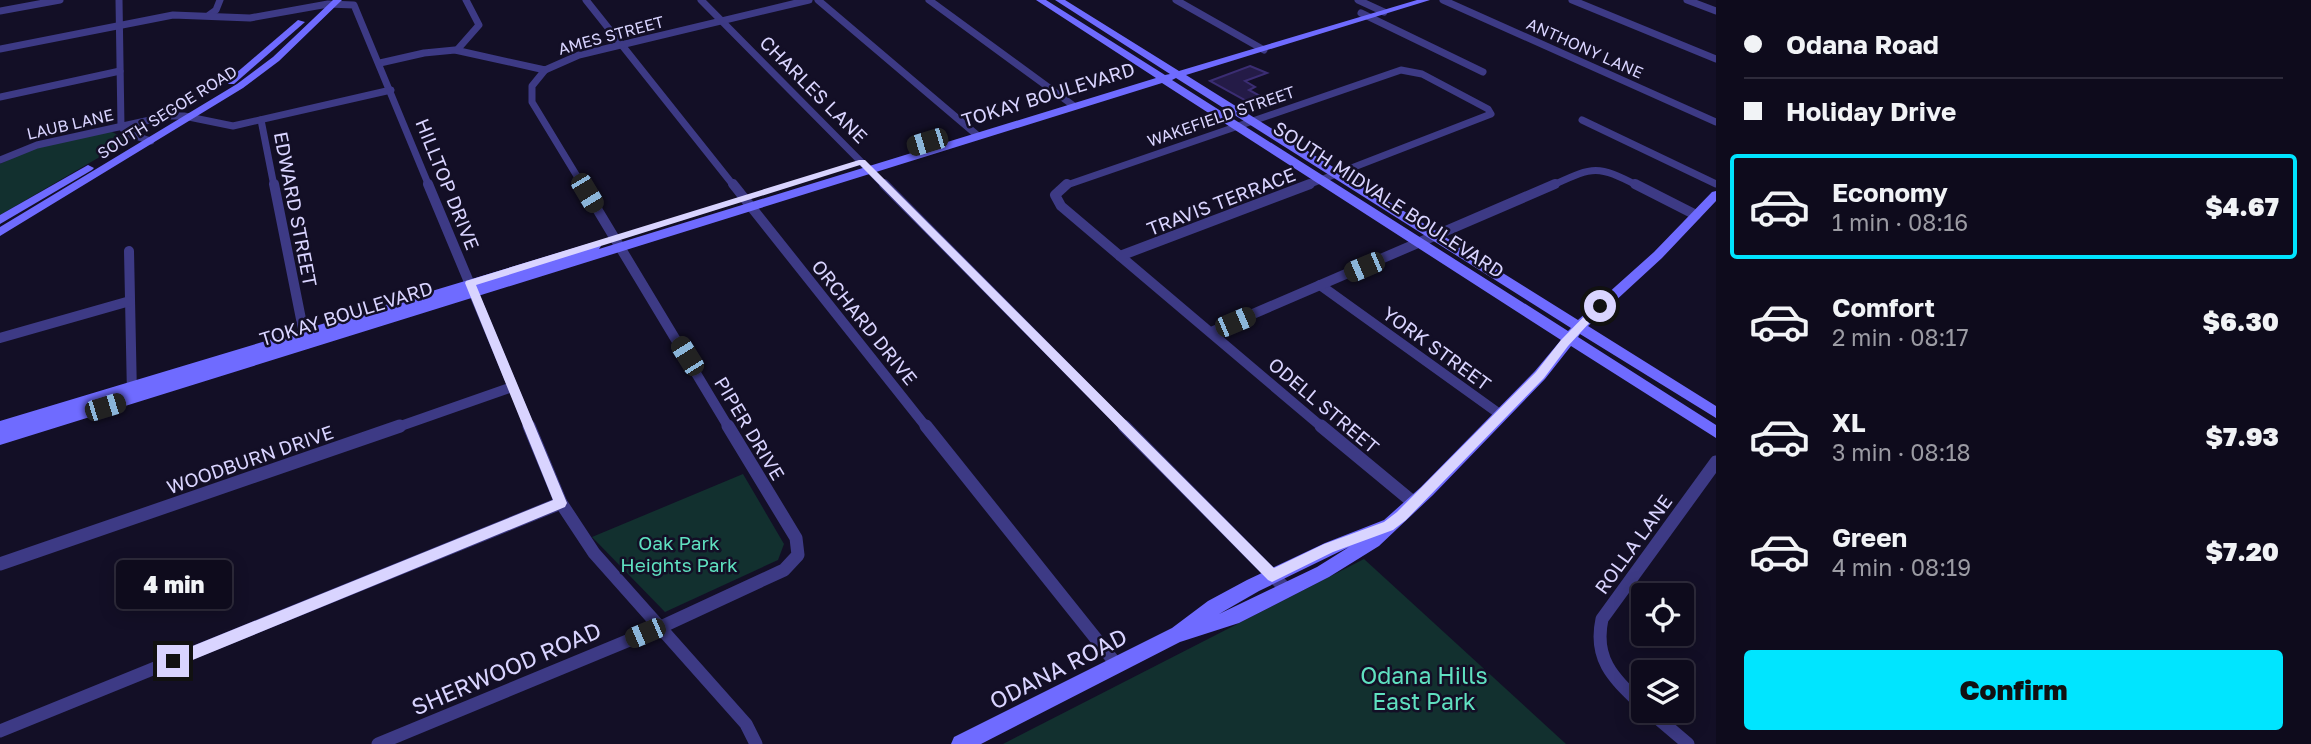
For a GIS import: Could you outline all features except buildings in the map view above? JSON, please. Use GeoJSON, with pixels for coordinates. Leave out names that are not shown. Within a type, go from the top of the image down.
{"type":"FeatureCollection","features":[{"type":"Feature","properties":{"kind":"street"},"geometry":{"type":"LineString","coordinates":[[0,11],[60,0]]}},
{"type":"Feature","properties":{"kind":"street"},"geometry":{"type":"LineString","coordinates":[[119,0],[121,126],[126,133],[151,141]]}},
{"type":"Feature","properties":{"kind":"street"},"geometry":{"type":"LineString","coordinates":[[209,15],[216,10],[220,0]]}},
{"type":"Feature","properties":{"kind":"street"},"geometry":{"type":"LineString","coordinates":[[457,50],[480,25],[466,0]]}},
{"type":"Feature","properties":{"kind":"street","name":"ORCHARD DRIVE"},"geometry":{"type":"LineString","coordinates":[[586,0],[1117,665]]}},
{"type":"Feature","properties":{"kind":"street","name":"CHARLES LANE"},"geometry":{"type":"LineString","coordinates":[[701,0],[1287,590]]}},
{"type":"Feature","properties":{"kind":"street","name":"AMES STREET"},"geometry":{"type":"LineString","coordinates":[[380,63],[424,53],[457,50],[545,70],[573,57],[809,0]]}},
{"type":"Feature","properties":{"kind":"street"},"geometry":{"type":"LineString","coordinates":[[818,0],[974,132]]}},
{"type":"Feature","properties":{"kind":"street"},"geometry":{"type":"LineString","coordinates":[[929,0],[1070,103]]}},
{"type":"Feature","properties":{"kind":"street","name":"SOUTH MIDVALE BOULEVARD"},"geometry":{"type":"LineString","coordinates":[[1059,0],[1098,24],[1238,125],[1420,242],[1716,413]]}},
{"type":"Feature","properties":{"kind":"street"},"geometry":{"type":"LineString","coordinates":[[1179,2],[1194,0]]}},
{"type":"Feature","properties":{"kind":"street"},"geometry":{"type":"LineString","coordinates":[[1358,0],[1373,13],[1483,72]]}},
{"type":"Feature","properties":{"kind":"street","name":"TOKAY BOULEVARD"},"geometry":{"type":"LineString","coordinates":[[1373,13],[1402,0]]}},
{"type":"Feature","properties":{"kind":"street","name":"TOKAY BOULEVARD"},"geometry":{"type":"LineString","coordinates":[[0,439],[132,393],[618,244],[746,201],[1373,13],[1426,0]]}},
{"type":"Feature","properties":{"kind":"street","name":"ANTHONY LANE"},"geometry":{"type":"LineString","coordinates":[[1443,0],[1716,122]]}},
{"type":"Feature","properties":{"kind":"street"},"geometry":{"type":"LineString","coordinates":[[1572,0],[1716,59]]}},
{"type":"Feature","properties":{"kind":"street"},"geometry":{"type":"LineString","coordinates":[[1687,0],[1716,11]]}},
{"type":"Feature","properties":{"kind":"street"},"geometry":{"type":"LineString","coordinates":[[0,49],[173,15],[250,18],[329,2]]}},
{"type":"Feature","properties":{"kind":"street","name":"HILLTOP DRIVE"},"geometry":{"type":"LineString","coordinates":[[329,2],[356,7],[561,503],[594,553],[746,724],[756,744]]}},
{"type":"Feature","properties":{"kind":"street","name":"SOUTH SEGOE ROAD"},"geometry":{"type":"LineString","coordinates":[[0,220],[235,79],[329,2]]}},
{"type":"Feature","properties":{"kind":"street","name":"SOUTH SEGOE ROAD"},"geometry":{"type":"LineString","coordinates":[[0,232],[267,67],[329,2]]}},
{"type":"Feature","properties":{"kind":"street"},"geometry":{"type":"LineString","coordinates":[[1042,2],[1098,24]]}},
{"type":"Feature","properties":{"kind":"street","name":"SOUTH MIDVALE BOULEVARD"},"geometry":{"type":"LineString","coordinates":[[1042,2],[1251,120],[1435,236],[1716,432]]}},
{"type":"Feature","properties":{"kind":"street"},"geometry":{"type":"LineString","coordinates":[[1179,2],[1260,47]]}},
{"type":"Feature","properties":{"kind":"street","name":"PIPER DRIVE"},"geometry":{"type":"LineString","coordinates":[[545,70],[532,86],[532,102],[796,538],[798,555]]}},
{"type":"Feature","properties":{"kind":"street","name":"WAKEFIELD STREET"},"geometry":{"type":"LineString","coordinates":[[1056,195],[1058,189],[1066,184],[1401,70],[1411,70],[1433,79],[1488,109],[1489,115]]}},
{"type":"Feature","properties":{"kind":"street"},"geometry":{"type":"LineString","coordinates":[[0,97],[120,71]]}},
{"type":"Feature","properties":{"kind":"street","name":"LAUB LANE"},"geometry":{"type":"LineString","coordinates":[[0,160],[37,145],[176,115],[224,126],[391,90]]}},
{"type":"Feature","properties":{"kind":"street","name":"TRAVIS TERRACE"},"geometry":{"type":"LineString","coordinates":[[1120,256],[1489,115]]}},
{"type":"Feature","properties":{"kind":"street","name":"EDWARD STREET"},"geometry":{"type":"LineString","coordinates":[[261,120],[305,340]]}},
{"type":"Feature","properties":{"kind":"street"},"geometry":{"type":"LineString","coordinates":[[1582,120],[1716,184]]}},
{"type":"Feature","properties":{"kind":"street"},"geometry":{"type":"LineString","coordinates":[[1211,332],[1589,169],[1599,169],[1621,176],[1696,215]]}},
{"type":"Feature","properties":{"kind":"street","name":"ODANA ROAD"},"geometry":{"type":"LineString","coordinates":[[961,744],[1176,635],[1233,617],[1347,558],[1414,503],[1540,375],[1549,370],[1579,335],[1618,301],[1628,284],[1716,194]]}},
{"type":"Feature","properties":{"kind":"street","name":"ODELL STREET"},"geometry":{"type":"LineString","coordinates":[[1056,195],[1056,201],[1065,209],[1414,503]]}},
{"type":"Feature","properties":{"kind":"street"},"geometry":{"type":"LineString","coordinates":[[129,251],[132,393]]}},
{"type":"Feature","properties":{"kind":"street","name":"YORK STREET"},"geometry":{"type":"LineString","coordinates":[[1320,285],[1501,415]]}},
{"type":"Feature","properties":{"kind":"street"},"geometry":{"type":"LineString","coordinates":[[0,338],[130,302]]}},
{"type":"Feature","properties":{"kind":"street","name":"WOODBURN DRIVE"},"geometry":{"type":"LineString","coordinates":[[0,564],[512,387]]}},
{"type":"Feature","properties":{"kind":"street","name":"TOKAY BOULEVARD"},"geometry":{"type":"LineString","coordinates":[[0,427],[132,393]]}},
{"type":"Feature","properties":{"kind":"street","name":"ROLLA LANE"},"geometry":{"type":"LineString","coordinates":[[1631,694],[1617,681],[1600,656],[1597,634],[1602,620],[1716,462]]}},
{"type":"Feature","properties":{"kind":"street"},"geometry":{"type":"LineString","coordinates":[[0,731],[561,503]]}},
{"type":"Feature","properties":{"kind":"street","name":"ODANA ROAD"},"geometry":{"type":"LineString","coordinates":[[1176,635],[1209,609],[1272,576],[1328,548],[1388,526]]}},
{"type":"Feature","properties":{"kind":"street","name":"SHERWOOD ROAD"},"geometry":{"type":"LineString","coordinates":[[379,744],[661,627],[785,570],[798,555]]}},
{"type":"Feature","properties":{"kind":"street"},"geometry":{"type":"LineString","coordinates":[[1663,723],[1688,744]]}},
{"type":"Feature","properties":{"kind":"green space"},"geometry":{"type":"Polygon","coordinates":[[[110,131],[124,138],[122,144],[0,215],[0,164],[31,149],[110,131]]]}},
{"type":"Feature","properties":{"kind":"green space","name":"Oak Park Heights Park"},"geometry":{"type":"Polygon","coordinates":[[[743,474],[784,544],[778,560],[665,612],[592,537],[743,474]]]}},
{"type":"Feature","properties":{"kind":"green space","name":"Odana Hills East Park"},"geometry":{"type":"Polygon","coordinates":[[[1364,559],[1566,744],[1003,744],[1364,559]]]}},
{"type":"Feature","properties":{"kind":"route"},"geometry":{"type":"LineString","coordinates":[[173,661],[561,503],[470,283],[862,162],[1272,576],[1358,535],[1388,526],[1401,516],[1540,375],[1564,343],[1600,306]]}}]}
